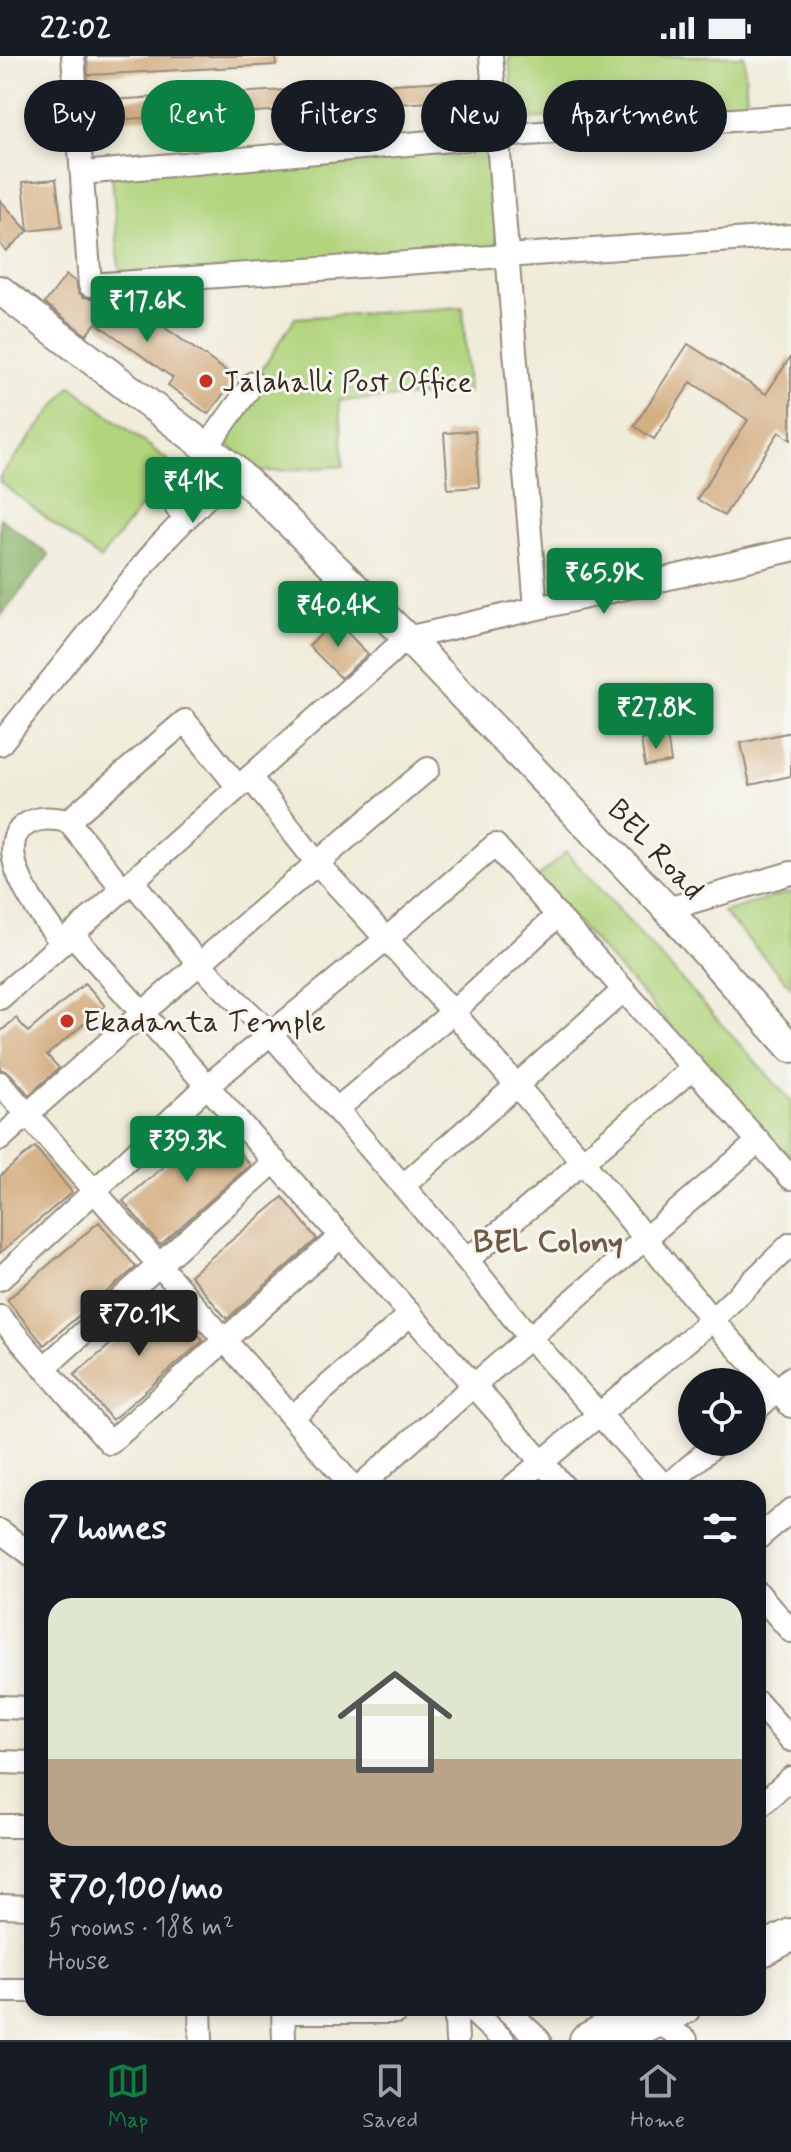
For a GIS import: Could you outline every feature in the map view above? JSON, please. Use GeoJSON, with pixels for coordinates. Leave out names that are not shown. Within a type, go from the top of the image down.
{"type":"FeatureCollection","features":[{"type":"Feature","properties":{"kind":"highway"},"geometry":{"type":"LineString","coordinates":[[766,1948],[791,1935]]}},
{"type":"Feature","properties":{"kind":"highway"},"geometry":{"type":"LineString","coordinates":[[766,1971],[791,1960]]}},
{"type":"Feature","properties":{"kind":"highway"},"geometry":{"type":"LineString","coordinates":[[586,2040],[643,2016]]}},
{"type":"Feature","properties":{"kind":"highway"},"geometry":{"type":"LineString","coordinates":[[618,2040],[649,2016]]}},
{"type":"Feature","properties":{"kind":"main road","name":"BEL Road"},"geometry":{"type":"LineString","coordinates":[[0,290],[219,457],[407,638],[667,909],[791,1048]]}},
{"type":"Feature","properties":{"kind":"street"},"geometry":{"type":"LineString","coordinates":[[73,56],[90,285],[791,236]]}},
{"type":"Feature","properties":{"kind":"street"},"geometry":{"type":"LineString","coordinates":[[491,56],[493,80]]}},
{"type":"Feature","properties":{"kind":"street"},"geometry":{"type":"LineString","coordinates":[[527,134],[791,116]]}},
{"type":"Feature","properties":{"kind":"street"},"geometry":{"type":"LineString","coordinates":[[82,173],[421,143]]}},
{"type":"Feature","properties":{"kind":"street"},"geometry":{"type":"LineString","coordinates":[[498,152],[536,608]]}},
{"type":"Feature","properties":{"kind":"street"},"geometry":{"type":"LineString","coordinates":[[0,744],[158,547],[219,457],[253,383]]}},
{"type":"Feature","properties":{"kind":"street"},"geometry":{"type":"LineString","coordinates":[[0,723],[219,457]]}},
{"type":"Feature","properties":{"kind":"street"},"geometry":{"type":"LineString","coordinates":[[0,998],[407,638],[791,550]]}},
{"type":"Feature","properties":{"kind":"street"},"geometry":{"type":"LineString","coordinates":[[68,821],[185,721],[453,1012],[582,1161],[712,1320],[787,1392],[766,1405]]}},
{"type":"Feature","properties":{"kind":"street"},"geometry":{"type":"LineString","coordinates":[[0,1139],[144,1015],[198,963],[428,769]]}},
{"type":"Feature","properties":{"kind":"street"},"geometry":{"type":"LineString","coordinates":[[558,1480],[144,1015],[4,873],[6,852],[14,834],[31,821],[49,817],[68,821],[198,963],[271,1034],[467,1260],[529,1337],[659,1480]]}},
{"type":"Feature","properties":{"kind":"street"},"geometry":{"type":"LineString","coordinates":[[0,1279],[207,1086],[495,845],[791,1178]]}},
{"type":"Feature","properties":{"kind":"street"},"geometry":{"type":"LineString","coordinates":[[667,909],[791,873]]}},
{"type":"Feature","properties":{"kind":"street"},"geometry":{"type":"LineString","coordinates":[[337,1109],[453,1012],[558,915]]}},
{"type":"Feature","properties":{"kind":"street"},"geometry":{"type":"LineString","coordinates":[[403,1186],[624,990]]}},
{"type":"Feature","properties":{"kind":"street"},"geometry":{"type":"LineString","coordinates":[[467,1260],[693,1068]]}},
{"type":"Feature","properties":{"kind":"street"},"geometry":{"type":"LineString","coordinates":[[0,1083],[349,1480]]}},
{"type":"Feature","properties":{"kind":"street"},"geometry":{"type":"LineString","coordinates":[[365,1480],[759,1141]]}},
{"type":"Feature","properties":{"kind":"street"},"geometry":{"type":"LineString","coordinates":[[44,1368],[275,1161]]}},
{"type":"Feature","properties":{"kind":"street"},"geometry":{"type":"LineString","coordinates":[[0,1317],[110,1443],[341,1236]]}},
{"type":"Feature","properties":{"kind":"street"},"geometry":{"type":"LineString","coordinates":[[520,1480],[712,1320],[791,1244]]}},
{"type":"Feature","properties":{"kind":"street"},"geometry":{"type":"LineString","coordinates":[[292,1417],[411,1314]]}},
{"type":"Feature","properties":{"kind":"street"},"geometry":{"type":"LineString","coordinates":[[675,1480],[702,1456]]}},
{"type":"Feature","properties":{"kind":"street"},"geometry":{"type":"LineString","coordinates":[[766,1531],[791,1510]]}},
{"type":"Feature","properties":{"kind":"street"},"geometry":{"type":"LineString","coordinates":[[0,1531],[24,1549]]}},
{"type":"Feature","properties":{"kind":"street"},"geometry":{"type":"LineString","coordinates":[[766,1602],[791,1631]]}},
{"type":"Feature","properties":{"kind":"street"},"geometry":{"type":"LineString","coordinates":[[0,1707],[24,1708]]}},
{"type":"Feature","properties":{"kind":"street"},"geometry":{"type":"LineString","coordinates":[[766,1712],[791,1740]]}},
{"type":"Feature","properties":{"kind":"street"},"geometry":{"type":"LineString","coordinates":[[0,1762],[24,1763]]}},
{"type":"Feature","properties":{"kind":"street"},"geometry":{"type":"LineString","coordinates":[[766,1801],[791,1778]]}},
{"type":"Feature","properties":{"kind":"street"},"geometry":{"type":"LineString","coordinates":[[0,1826],[24,1826]]}},
{"type":"Feature","properties":{"kind":"street"},"geometry":{"type":"LineString","coordinates":[[0,1906],[24,1907]]}},
{"type":"Feature","properties":{"kind":"street"},"geometry":{"type":"LineString","coordinates":[[0,1991],[24,1991]]}},
{"type":"Feature","properties":{"kind":"street"},"geometry":{"type":"LineString","coordinates":[[200,2016],[201,2040]]}},
{"type":"Feature","properties":{"kind":"street"},"geometry":{"type":"LineString","coordinates":[[283,2016],[284,2040]]}},
{"type":"Feature","properties":{"kind":"street"},"geometry":{"type":"LineString","coordinates":[[457,2040],[458,2016]]}},
{"type":"Feature","properties":{"kind":"street"},"geometry":{"type":"LineString","coordinates":[[476,2016],[496,2038]]}},
{"type":"Feature","properties":{"kind":"street"},"geometry":{"type":"LineString","coordinates":[[514,2016],[539,2040]]}},
{"type":"Feature","properties":{"kind":"street"},"geometry":{"type":"LineString","coordinates":[[660,2016],[686,2040]]}},
{"type":"Feature","properties":{"kind":"green space"},"geometry":{"type":"Polygon","coordinates":[[[509,56],[744,56],[747,104],[727,105],[727,80],[543,80],[543,118],[527,119],[527,80],[510,80],[509,56]]]}},
{"type":"Feature","properties":{"kind":"green space"},"geometry":{"type":"Polygon","coordinates":[[[405,151],[490,152],[498,248],[120,279],[112,175],[405,151]]]}},
{"type":"Feature","properties":{"kind":"green space"},"geometry":{"type":"Polygon","coordinates":[[[463,307],[468,393],[339,401],[343,466],[259,472],[219,437],[295,318],[463,307]]]}},
{"type":"Feature","properties":{"kind":"green space"},"geometry":{"type":"Polygon","coordinates":[[[71,386],[174,465],[100,559],[0,482],[0,477],[71,386]]]}},
{"type":"Feature","properties":{"kind":"green space"},"geometry":{"type":"Polygon","coordinates":[[[0,518],[49,555],[0,617],[0,518]]]}},
{"type":"Feature","properties":{"kind":"green space"},"geometry":{"type":"Polygon","coordinates":[[[566,852],[791,1101],[791,1159],[537,878],[566,852]]]}},
{"type":"Feature","properties":{"kind":"green space"},"geometry":{"type":"Polygon","coordinates":[[[791,892],[791,987],[723,912],[791,892]]]}},
{"type":"Feature","properties":{"kind":"building"},"geometry":{"type":"Polygon","coordinates":[[[87,56],[276,56],[276,65],[88,75],[87,56]]]}},
{"type":"Feature","properties":{"kind":"building"},"geometry":{"type":"Polygon","coordinates":[[[405,83],[421,83],[421,103],[405,103],[405,83]]]}},
{"type":"Feature","properties":{"kind":"building"},"geometry":{"type":"Polygon","coordinates":[[[271,91],[271,111],[255,112],[255,92],[271,91]]]}},
{"type":"Feature","properties":{"kind":"building"},"geometry":{"type":"Polygon","coordinates":[[[141,98],[141,118],[125,119],[125,99],[141,98]]]}},
{"type":"Feature","properties":{"kind":"building"},"geometry":{"type":"Polygon","coordinates":[[[56,179],[62,227],[28,231],[23,182],[56,179]]]}},
{"type":"Feature","properties":{"kind":"building"},"geometry":{"type":"Polygon","coordinates":[[[0,200],[28,231],[6,251],[0,244],[0,200]]]}},
{"type":"Feature","properties":{"kind":"building"},"geometry":{"type":"Polygon","coordinates":[[[66,275],[76,282],[78,292],[83,297],[97,299],[120,316],[130,303],[236,378],[208,414],[168,385],[173,378],[96,323],[86,335],[45,303],[66,275]]]}},
{"type":"Feature","properties":{"kind":"building"},"geometry":{"type":"Polygon","coordinates":[[[688,344],[766,394],[791,356],[791,440],[779,432],[724,516],[697,499],[748,420],[691,382],[654,439],[634,426],[688,344]]]}},
{"type":"Feature","properties":{"kind":"building"},"geometry":{"type":"Polygon","coordinates":[[[475,431],[479,487],[448,489],[444,433],[475,431]]]}},
{"type":"Feature","properties":{"kind":"building"},"geometry":{"type":"Polygon","coordinates":[[[335,620],[368,654],[341,678],[309,646],[335,620]]]}},
{"type":"Feature","properties":{"kind":"building"},"geometry":{"type":"Polygon","coordinates":[[[791,732],[791,776],[750,785],[741,743],[791,732]]]}},
{"type":"Feature","properties":{"kind":"building"},"geometry":{"type":"Polygon","coordinates":[[[667,735],[671,762],[645,766],[641,740],[667,735]]]}},
{"type":"Feature","properties":{"kind":"building"},"geometry":{"type":"Polygon","coordinates":[[[85,983],[105,1006],[47,1055],[59,1068],[29,1095],[10,1073],[0,1069],[0,1032],[16,1018],[28,1032],[85,983]]]}},
{"type":"Feature","properties":{"kind":"building"},"geometry":{"type":"Polygon","coordinates":[[[215,1123],[250,1165],[160,1245],[123,1201],[215,1123]]]}},
{"type":"Feature","properties":{"kind":"building"},"geometry":{"type":"Polygon","coordinates":[[[35,1147],[72,1192],[0,1253],[0,1176],[35,1147]]]}},
{"type":"Feature","properties":{"kind":"building"},"geometry":{"type":"Polygon","coordinates":[[[283,1197],[317,1239],[227,1319],[190,1275],[283,1197]]]}},
{"type":"Feature","properties":{"kind":"building"},"geometry":{"type":"Polygon","coordinates":[[[99,1222],[136,1267],[44,1345],[7,1300],[99,1222]]]}},
{"type":"Feature","properties":{"kind":"building"},"geometry":{"type":"Polygon","coordinates":[[[167,1297],[203,1341],[112,1420],[74,1375],[167,1297]]]}},
{"type":"Feature","properties":{"kind":"place","name":"Jalahalli Post Office"},"geometry":{"type":"Point","coordinates":[206,381]}},
{"type":"Feature","properties":{"kind":"place","name":"Ekadanta Temple"},"geometry":{"type":"Point","coordinates":[67,1021]}},
{"type":"Feature","properties":{"kind":"district","name":"BEL Colony"},"geometry":{"type":"Point","coordinates":[548,1241]}}]}
